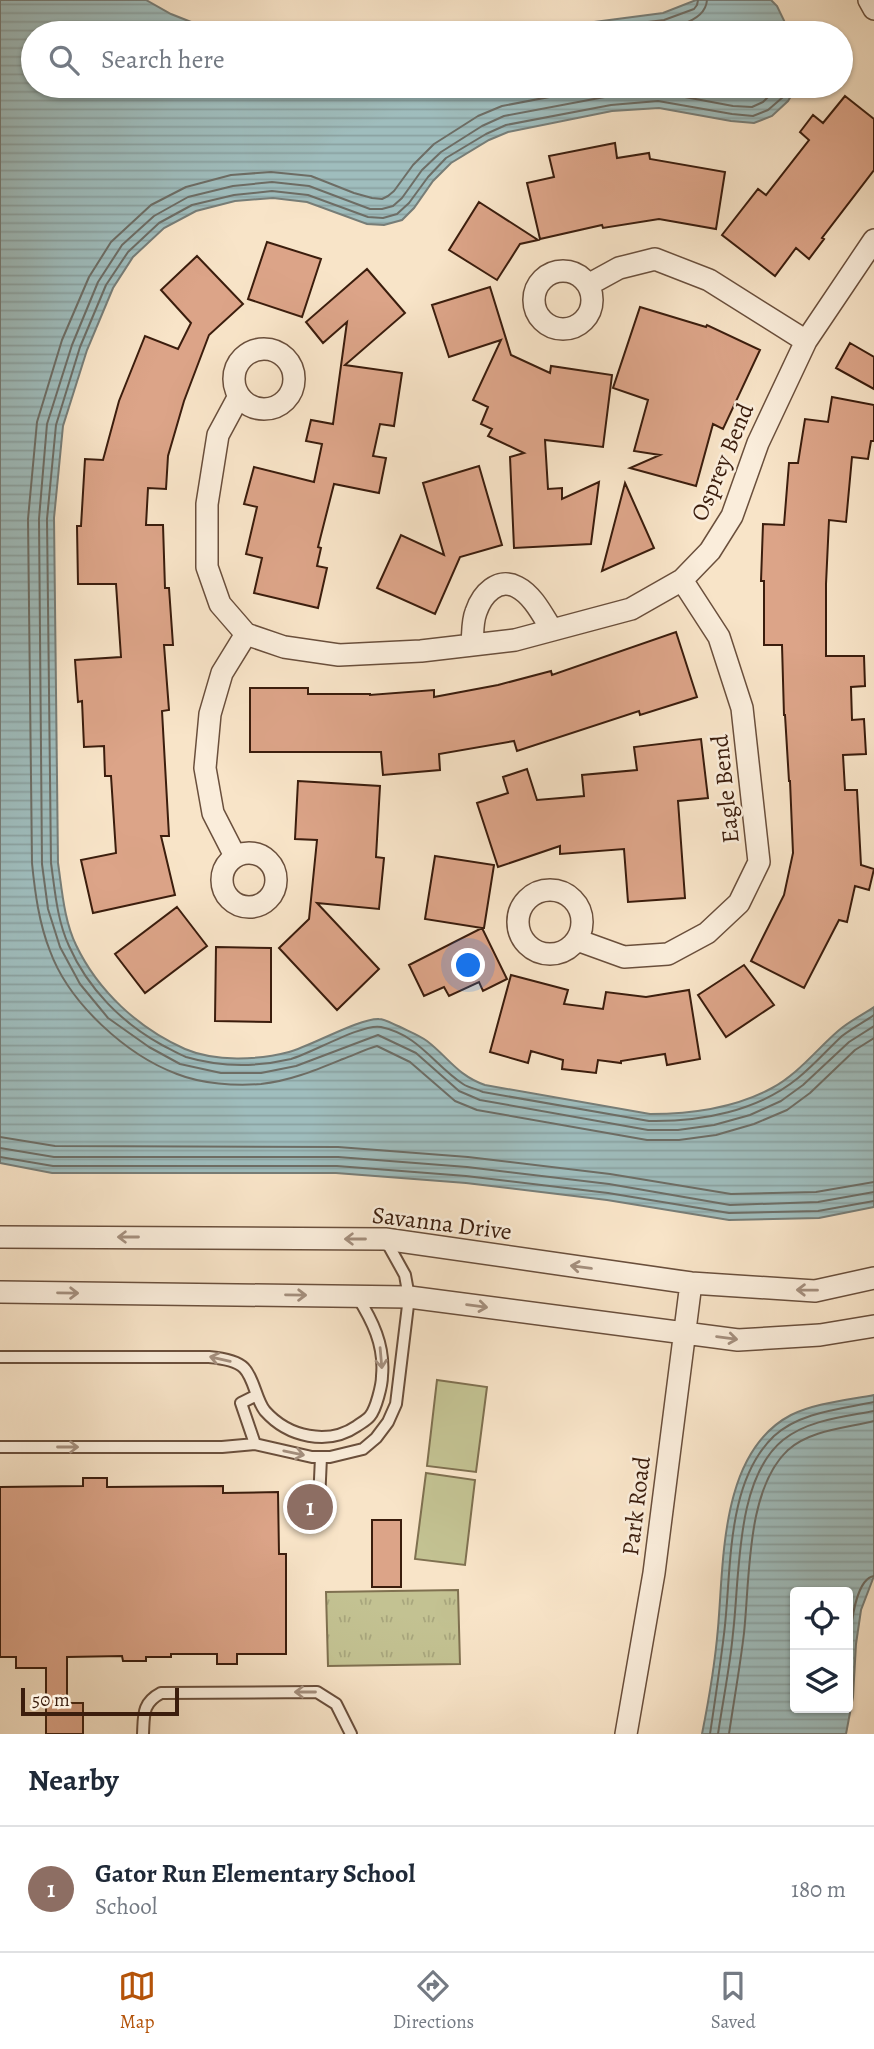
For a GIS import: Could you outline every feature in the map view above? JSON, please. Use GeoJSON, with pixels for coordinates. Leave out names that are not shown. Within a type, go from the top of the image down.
{"type":"FeatureCollection","features":[{"type":"Feature","properties":{"kind":"street"},"geometry":{"type":"LineString","coordinates":[[869,0],[874,9]]}},
{"type":"Feature","properties":{"kind":"street","name":"Osprey Bend"},"geometry":{"type":"LineString","coordinates":[[239,396],[218,435],[207,504],[207,567],[220,604],[247,634],[284,647],[339,654],[421,651],[514,640],[631,608],[682,580],[710,551],[732,516],[758,443],[806,341],[874,240]]}},
{"type":"Feature","properties":{"kind":"street"},"geometry":{"type":"LineString","coordinates":[[588,285],[619,268],[655,259],[709,280],[806,341]]}},
{"type":"Feature","properties":{"kind":"street","name":"Eagle Bend"},"geometry":{"type":"LineString","coordinates":[[577,940],[624,957],[668,954],[707,933],[739,902],[759,862],[743,708],[719,637],[682,580]]}},
{"type":"Feature","properties":{"kind":"street"},"geometry":{"type":"LineString","coordinates":[[472,645],[475,613],[483,596],[493,587],[507,584],[519,588],[532,600],[552,630]]}},
{"type":"Feature","properties":{"kind":"street"},"geometry":{"type":"LineString","coordinates":[[235,856],[213,813],[205,768],[210,714],[222,673],[247,634]]}},
{"type":"Feature","properties":{"kind":"street","name":"Savanna Drive"},"geometry":{"type":"LineString","coordinates":[[0,1237],[385,1239],[691,1283],[815,1291],[874,1278]]}},
{"type":"Feature","properties":{"kind":"street","name":"Park Road"},"geometry":{"type":"LineString","coordinates":[[625,1734],[654,1573],[691,1283]]}},
{"type":"Feature","properties":{"kind":"street"},"geometry":{"type":"LineString","coordinates":[[0,1292],[409,1297],[738,1340],[820,1335],[874,1326]]}},
{"type":"Feature","properties":{"kind":"lane"},"geometry":{"type":"LineString","coordinates":[[0,1447],[222,1447],[255,1444],[321,1457],[363,1449],[388,1422],[396,1404],[409,1297],[405,1275],[385,1239]]}},
{"type":"Feature","properties":{"kind":"lane"},"geometry":{"type":"LineString","coordinates":[[0,1357],[225,1359],[244,1368],[264,1409],[280,1425],[295,1433],[313,1437],[335,1435],[353,1428],[370,1416],[383,1376],[381,1350],[375,1326],[357,1296]]}},
{"type":"Feature","properties":{"kind":"lane"},"geometry":{"type":"LineString","coordinates":[[255,1444],[241,1403],[257,1395]]}},
{"type":"Feature","properties":{"kind":"lane"},"geometry":{"type":"LineString","coordinates":[[318,1524],[321,1457]]}},
{"type":"Feature","properties":{"kind":"lane"},"geometry":{"type":"LineString","coordinates":[[143,1734],[144,1709],[161,1693],[317,1692],[336,1704],[351,1734]]}},
{"type":"Feature","properties":{"kind":"lane"},"geometry":{"type":"LineString","coordinates":[[342,1716],[343,1734]]}},
{"type":"Feature","properties":{"kind":"green space"},"geometry":{"type":"Polygon","coordinates":[[[437,1380],[487,1387],[476,1472],[427,1466],[437,1380]]]}},
{"type":"Feature","properties":{"kind":"green space"},"geometry":{"type":"Polygon","coordinates":[[[426,1473],[475,1480],[465,1565],[415,1559],[426,1473]]]}},
{"type":"Feature","properties":{"kind":"green space"},"geometry":{"type":"Polygon","coordinates":[[[458,1590],[460,1664],[328,1666],[326,1592],[458,1590]]]}},
{"type":"Feature","properties":{"kind":"water"},"geometry":{"type":"Polygon","coordinates":[[[0,0],[146,0],[189,21],[21,21],[21,98],[790,98],[772,116],[754,123],[659,108],[612,111],[508,132],[451,163],[402,220],[384,225],[367,224],[307,202],[273,198],[235,201],[196,211],[164,228],[133,257],[113,288],[87,350],[63,426],[54,518],[58,863],[64,905],[72,935],[96,978],[121,1006],[151,1030],[185,1049],[210,1056],[251,1058],[277,1055],[360,1023],[381,1019],[424,1039],[460,1071],[485,1085],[650,1114],[681,1113],[728,1105],[772,1088],[799,1069],[842,1028],[874,1007],[874,1207],[819,1218],[729,1220],[607,1200],[466,1183],[336,1173],[52,1173],[0,1163],[0,0]]]}},
{"type":"Feature","properties":{"kind":"water"},"geometry":{"type":"Polygon","coordinates":[[[696,0],[771,0],[784,21],[602,21],[663,13],[696,0]]]}},
{"type":"Feature","properties":{"kind":"water"},"geometry":{"type":"Polygon","coordinates":[[[874,1395],[874,1576],[861,1610],[853,1697],[853,1587],[790,1587],[790,1713],[850,1713],[846,1734],[702,1734],[715,1654],[725,1540],[738,1481],[750,1454],[768,1432],[791,1415],[821,1405],[874,1395]]]}},
{"type":"Feature","properties":{"kind":"building"},"geometry":{"type":"Polygon","coordinates":[[[843,98],[848,98],[874,119],[874,170],[809,259],[796,248],[775,276],[722,235],[758,189],[766,195],[809,140],[800,132],[813,115],[823,123],[843,98]]]}},
{"type":"Feature","properties":{"kind":"building"},"geometry":{"type":"Polygon","coordinates":[[[615,143],[617,158],[649,153],[650,159],[725,172],[716,229],[659,219],[603,228],[602,225],[540,239],[527,183],[554,177],[549,156],[615,143]]]}},
{"type":"Feature","properties":{"kind":"building"},"geometry":{"type":"Polygon","coordinates":[[[479,202],[538,240],[520,244],[497,280],[449,250],[479,202]]]}},
{"type":"Feature","properties":{"kind":"building"},"geometry":{"type":"Polygon","coordinates":[[[267,242],[321,259],[302,317],[248,299],[267,242]]]}},
{"type":"Feature","properties":{"kind":"building"},"geometry":{"type":"Polygon","coordinates":[[[197,256],[243,304],[209,335],[184,401],[168,456],[166,489],[148,488],[146,525],[163,525],[165,588],[169,588],[173,645],[164,645],[169,710],[162,711],[169,836],[161,836],[175,895],[93,913],[81,860],[116,853],[111,776],[105,776],[104,746],[84,747],[82,701],[78,702],[75,660],[121,657],[116,584],[78,584],[77,526],[81,526],[85,459],[103,460],[119,401],[145,336],[178,349],[191,323],[161,290],[197,256]]]}},
{"type":"Feature","properties":{"kind":"building"},"geometry":{"type":"Polygon","coordinates":[[[367,269],[405,313],[345,365],[402,373],[394,426],[380,424],[373,456],[386,458],[379,493],[334,484],[318,547],[321,548],[317,566],[327,568],[318,608],[254,593],[262,558],[246,554],[257,507],[244,504],[254,467],[314,482],[322,444],[306,441],[311,420],[333,424],[347,322],[323,343],[306,322],[367,269]]]}},
{"type":"Feature","properties":{"kind":"building"},"geometry":{"type":"Polygon","coordinates":[[[490,287],[511,355],[550,373],[551,366],[612,375],[603,447],[545,440],[548,489],[562,488],[562,499],[599,482],[591,544],[514,548],[510,457],[524,453],[488,436],[492,429],[481,424],[488,407],[473,400],[501,340],[449,357],[432,305],[490,287]]]}},
{"type":"Feature","properties":{"kind":"building"},"geometry":{"type":"Polygon","coordinates":[[[640,307],[706,327],[707,325],[760,350],[723,429],[713,424],[696,486],[630,468],[660,455],[634,451],[648,400],[613,388],[640,307]]]}},
{"type":"Feature","properties":{"kind":"building"},"geometry":{"type":"Polygon","coordinates":[[[850,343],[874,357],[874,389],[836,368],[850,343]]]}},
{"type":"Feature","properties":{"kind":"building"},"geometry":{"type":"Polygon","coordinates":[[[832,397],[874,405],[874,441],[871,441],[868,459],[852,457],[846,522],[829,520],[826,656],[864,656],[865,686],[851,687],[852,720],[864,719],[866,754],[843,755],[845,790],[857,790],[861,865],[874,869],[869,890],[855,886],[847,922],[839,920],[804,988],[751,961],[784,895],[793,853],[782,645],[764,645],[764,581],[761,581],[763,524],[784,525],[789,463],[798,463],[805,419],[828,422],[832,397]]]}},
{"type":"Feature","properties":{"kind":"building"},"geometry":{"type":"Polygon","coordinates":[[[479,466],[502,545],[460,557],[435,614],[377,588],[401,535],[444,555],[423,483],[479,466]]]}},
{"type":"Feature","properties":{"kind":"building"},"geometry":{"type":"Polygon","coordinates":[[[625,483],[654,548],[602,571],[625,483]]]}},
{"type":"Feature","properties":{"kind":"building"},"geometry":{"type":"Polygon","coordinates":[[[676,632],[697,697],[640,715],[639,711],[517,751],[514,741],[439,754],[440,770],[383,775],[381,752],[250,752],[250,688],[308,688],[308,694],[370,695],[434,690],[434,697],[498,685],[551,671],[552,675],[676,632]]]}},
{"type":"Feature","properties":{"kind":"building"},"geometry":{"type":"Polygon","coordinates":[[[701,739],[708,798],[678,801],[685,898],[628,902],[624,849],[560,854],[560,846],[498,867],[477,803],[508,793],[503,777],[527,769],[537,800],[584,796],[582,775],[637,770],[634,747],[701,739]]]}},
{"type":"Feature","properties":{"kind":"building"},"geometry":{"type":"Polygon","coordinates":[[[298,781],[380,786],[376,857],[384,858],[379,909],[317,903],[379,969],[337,1010],[279,948],[309,919],[317,840],[295,839],[298,781]]]}},
{"type":"Feature","properties":{"kind":"building"},"geometry":{"type":"Polygon","coordinates":[[[435,856],[494,865],[484,928],[425,919],[435,856]]]}},
{"type":"Feature","properties":{"kind":"building"},"geometry":{"type":"Polygon","coordinates":[[[177,907],[207,946],[145,993],[115,954],[177,907]]]}},
{"type":"Feature","properties":{"kind":"building"},"geometry":{"type":"Polygon","coordinates":[[[482,928],[507,979],[483,991],[479,982],[449,996],[444,987],[424,996],[409,965],[482,928]]]}},
{"type":"Feature","properties":{"kind":"building"},"geometry":{"type":"Polygon","coordinates":[[[216,947],[271,948],[271,1022],[215,1021],[216,947]]]}},
{"type":"Feature","properties":{"kind":"building"},"geometry":{"type":"Polygon","coordinates":[[[744,965],[774,1005],[726,1037],[698,995],[744,965]]]}},
{"type":"Feature","properties":{"kind":"building"},"geometry":{"type":"Polygon","coordinates":[[[511,975],[568,990],[564,1004],[603,1009],[606,992],[646,997],[689,990],[700,1059],[667,1065],[665,1054],[621,1063],[598,1060],[596,1073],[562,1069],[563,1060],[531,1051],[528,1063],[490,1052],[511,975]]]}},
{"type":"Feature","properties":{"kind":"building"},"geometry":{"type":"Polygon","coordinates":[[[83,1478],[107,1478],[107,1487],[223,1486],[223,1493],[278,1492],[279,1554],[286,1554],[286,1654],[237,1654],[237,1664],[217,1664],[217,1654],[171,1654],[171,1657],[146,1657],[146,1661],[123,1661],[122,1656],[67,1657],[67,1703],[83,1703],[83,1734],[46,1734],[46,1668],[16,1668],[16,1657],[0,1657],[0,1487],[83,1486],[83,1478]]]}},
{"type":"Feature","properties":{"kind":"building"},"geometry":{"type":"Polygon","coordinates":[[[372,1520],[401,1520],[401,1587],[372,1587],[372,1520]]]}},
{"type":"Feature","properties":{"kind":"place","name":"Gator Run Elementary School"},"geometry":{"type":"Point","coordinates":[310,1507]}}]}
